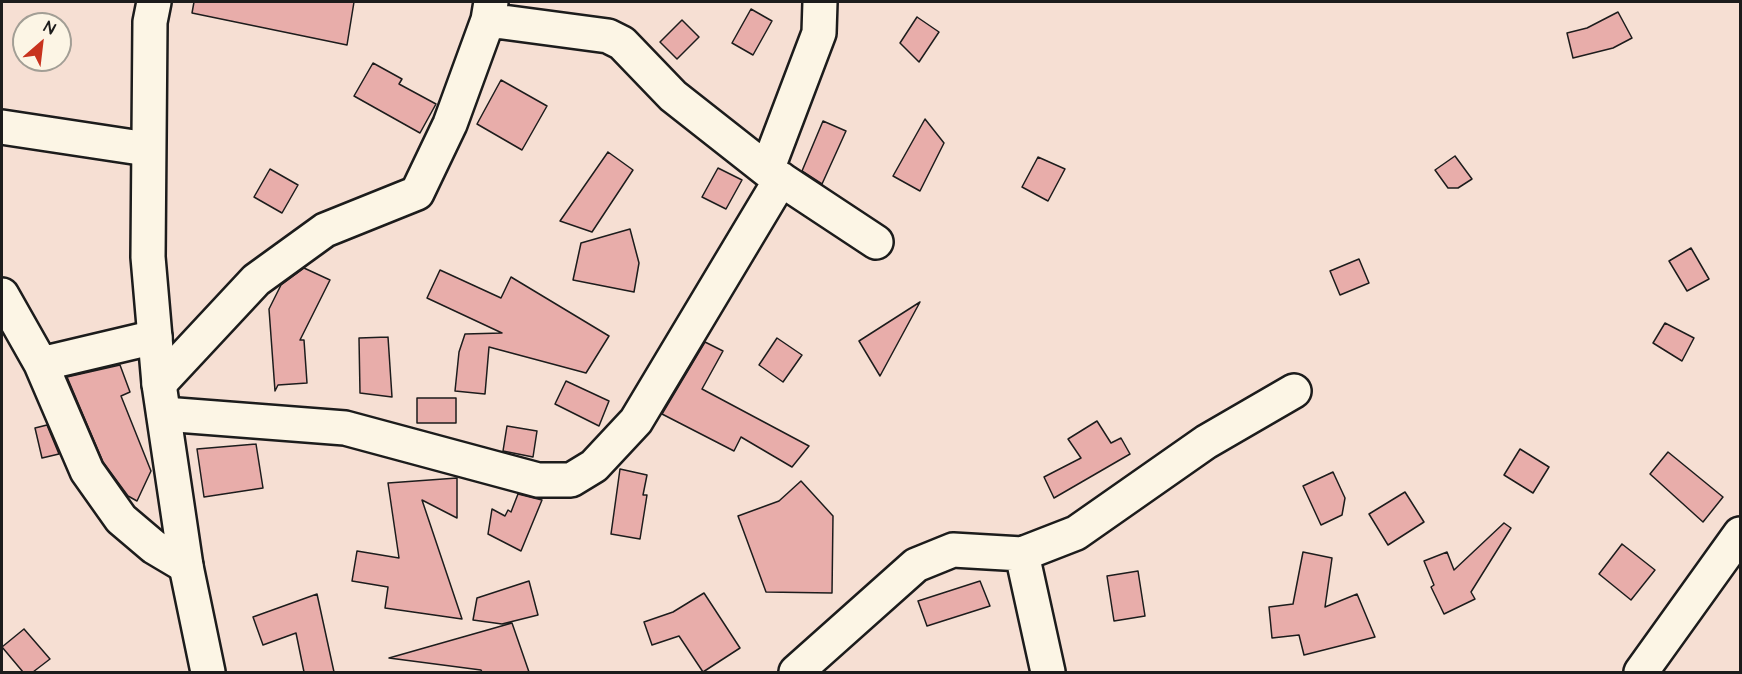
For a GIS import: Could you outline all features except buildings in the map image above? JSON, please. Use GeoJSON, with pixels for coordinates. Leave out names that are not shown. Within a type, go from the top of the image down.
{"type":"FeatureCollection","features":[{"type":"Feature","properties":{"kind":"street"},"geometry":{"type":"LineString","coordinates":[[154,2],[150,22],[147,149],[148,257],[162,399],[186,566],[208,672]]}},
{"type":"Feature","properties":{"kind":"street"},"geometry":{"type":"LineString","coordinates":[[162,399],[345,428],[538,480],[572,480],[594,466],[636,421],[774,175],[819,33],[820,2]]}},
{"type":"Feature","properties":{"kind":"street"},"geometry":{"type":"LineString","coordinates":[[162,399],[256,280],[325,230],[417,193],[450,124],[489,10],[608,36],[622,43],[673,96],[774,175],[876,242]]}},
{"type":"Feature","properties":{"kind":"street"},"geometry":{"type":"LineString","coordinates":[[2,127],[147,149]]}},
{"type":"Feature","properties":{"kind":"street"},"geometry":{"type":"LineString","coordinates":[[2,295],[41,364],[87,471],[121,519],[154,547],[186,566]]}},
{"type":"Feature","properties":{"kind":"street"},"geometry":{"type":"LineString","coordinates":[[41,364],[155,337]]}},
{"type":"Feature","properties":{"kind":"street"},"geometry":{"type":"LineString","coordinates":[[796,672],[916,565],[953,549],[982,554],[1022,554],[1076,533],[1206,442],[1294,391]]}},
{"type":"Feature","properties":{"kind":"street"},"geometry":{"type":"LineString","coordinates":[[1641,672],[1740,534]]}},
{"type":"Feature","properties":{"kind":"street"},"geometry":{"type":"LineString","coordinates":[[1022,554],[1048,672]]}}]}
